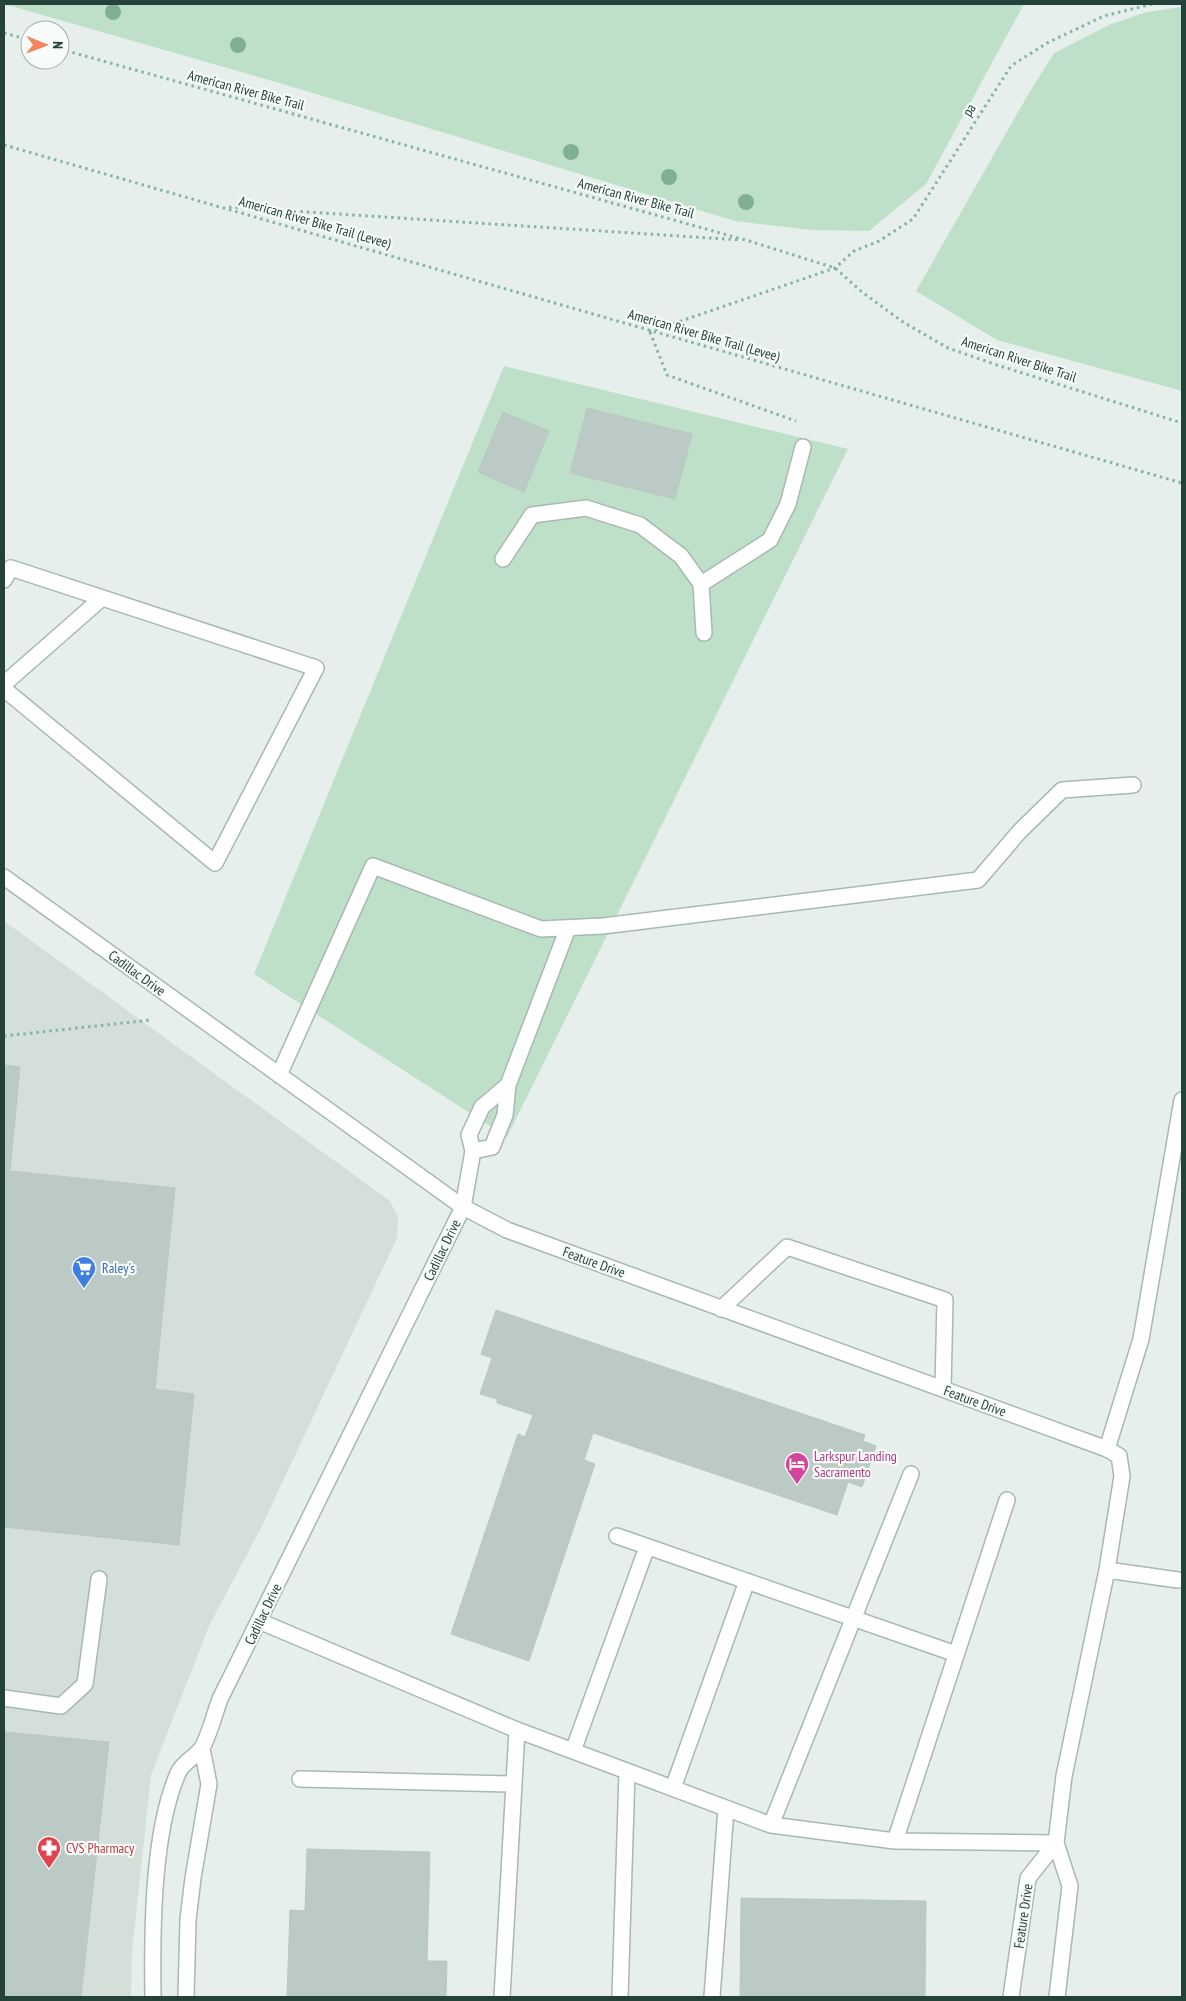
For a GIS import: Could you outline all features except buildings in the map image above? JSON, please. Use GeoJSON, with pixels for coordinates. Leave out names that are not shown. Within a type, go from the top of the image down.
{"type":"FeatureCollection","features":[{"type":"Feature","properties":{"kind":"street"},"geometry":{"type":"LineString","coordinates":[[701,584],[770,540],[788,504],[803,447]]}},
{"type":"Feature","properties":{"kind":"street"},"geometry":{"type":"LineString","coordinates":[[503,559],[532,515],[586,508],[640,525],[681,556],[701,584],[704,632]]}},
{"type":"Feature","properties":{"kind":"street"},"geometry":{"type":"LineString","coordinates":[[4,580],[11,568],[316,668],[215,863],[4,689]]}},
{"type":"Feature","properties":{"kind":"street"},"geometry":{"type":"LineString","coordinates":[[4,684],[102,598]]}},
{"type":"Feature","properties":{"kind":"street"},"geometry":{"type":"LineString","coordinates":[[279,1075],[373,866],[541,929],[603,926],[978,880],[1019,832],[1062,790],[1132,785]]}},
{"type":"Feature","properties":{"kind":"street","name":"Cadillac Drive"},"geometry":{"type":"LineString","coordinates":[[4,878],[463,1207],[220,1699],[202,1749],[180,1768],[170,1796],[161,1842],[152,1954],[153,1997]]}},
{"type":"Feature","properties":{"kind":"street"},"geometry":{"type":"LineString","coordinates":[[473,1151],[492,1147],[505,1114],[508,1085],[568,928]]}},
{"type":"Feature","properties":{"kind":"street"},"geometry":{"type":"LineString","coordinates":[[463,1207],[473,1151],[469,1135],[482,1107],[508,1085]]}},
{"type":"Feature","properties":{"kind":"street"},"geometry":{"type":"LineString","coordinates":[[1057,1997],[1070,1886],[1056,1843],[1064,1776],[1107,1570],[1122,1476],[1119,1456],[1107,1449],[1141,1339],[1182,1100]]}},
{"type":"Feature","properties":{"kind":"street","name":"Feature Drive"},"geometry":{"type":"LineString","coordinates":[[463,1207],[507,1230],[1107,1449]]}},
{"type":"Feature","properties":{"kind":"street"},"geometry":{"type":"LineString","coordinates":[[722,1309],[787,1247],[945,1300],[943,1389]]}},
{"type":"Feature","properties":{"kind":"street"},"geometry":{"type":"LineString","coordinates":[[770,1826],[911,1474]]}},
{"type":"Feature","properties":{"kind":"street"},"geometry":{"type":"LineString","coordinates":[[895,1841],[1007,1500]]}},
{"type":"Feature","properties":{"kind":"street"},"geometry":{"type":"LineString","coordinates":[[617,1536],[956,1654]]}},
{"type":"Feature","properties":{"kind":"street"},"geometry":{"type":"LineString","coordinates":[[573,1751],[647,1547]]}},
{"type":"Feature","properties":{"kind":"street"},"geometry":{"type":"LineString","coordinates":[[1107,1570],[1178,1580]]}},
{"type":"Feature","properties":{"kind":"street"},"geometry":{"type":"LineString","coordinates":[[4,1698],[61,1706],[85,1684],[99,1579]]}},
{"type":"Feature","properties":{"kind":"street"},"geometry":{"type":"LineString","coordinates":[[673,1788],[747,1581]]}},
{"type":"Feature","properties":{"kind":"street"},"geometry":{"type":"LineString","coordinates":[[259,1621],[517,1730],[770,1826],[895,1841],[1056,1843]]}},
{"type":"Feature","properties":{"kind":"street"},"geometry":{"type":"LineString","coordinates":[[502,1997],[517,1730]]}},
{"type":"Feature","properties":{"kind":"street"},"geometry":{"type":"LineString","coordinates":[[186,1997],[188,1920],[209,1784],[202,1749]]}},
{"type":"Feature","properties":{"kind":"street"},"geometry":{"type":"LineString","coordinates":[[620,1997],[627,1772]]}},
{"type":"Feature","properties":{"kind":"street"},"geometry":{"type":"LineString","coordinates":[[300,1779],[514,1784]]}},
{"type":"Feature","properties":{"kind":"street"},"geometry":{"type":"LineString","coordinates":[[712,1997],[726,1809]]}},
{"type":"Feature","properties":{"kind":"street","name":"Feature Drive"},"geometry":{"type":"LineString","coordinates":[[1011,1997],[1028,1878],[1056,1843]]}},
{"type":"Feature","properties":{"kind":"path","name":"pa"},"geometry":{"type":"LineString","coordinates":[[836,268],[854,251],[879,241],[913,219],[1011,66],[1047,43],[1104,16],[1152,4]]}},
{"type":"Feature","properties":{"kind":"path"},"geometry":{"type":"LineString","coordinates":[[4,33],[20,37]]}},
{"type":"Feature","properties":{"kind":"path","name":"American River Bike Trail"},"geometry":{"type":"LineString","coordinates":[[70,52],[749,241],[836,268],[862,292],[902,322],[948,348],[1182,423]]}},
{"type":"Feature","properties":{"kind":"path","name":"American River Bike Trail (Levee)"},"geometry":{"type":"LineString","coordinates":[[4,145],[650,332],[1182,483]]}},
{"type":"Feature","properties":{"kind":"path","name":"American River Bike Trail (Levee)"},"geometry":{"type":"LineString","coordinates":[[221,207],[749,241]]}},
{"type":"Feature","properties":{"kind":"path"},"geometry":{"type":"LineString","coordinates":[[803,447],[795,420],[667,375],[650,332],[836,268]]}},
{"type":"Feature","properties":{"kind":"path"},"geometry":{"type":"LineString","coordinates":[[4,1036],[151,1020]]}},
{"type":"Feature","properties":{"kind":"shaded area"},"geometry":{"type":"Polygon","coordinates":[[[4,921],[390,1201],[398,1217],[397,1238],[260,1530],[209,1626],[151,1775],[132,1952],[131,1997],[4,1997],[4,921]]]}},
{"type":"Feature","properties":{"kind":"green space"},"geometry":{"type":"Polygon","coordinates":[[[4,4],[1024,4],[926,184],[869,231],[811,230],[735,221],[293,87],[70,23],[70,20],[60,20],[4,4]]]}},
{"type":"Feature","properties":{"kind":"green space"},"geometry":{"type":"Polygon","coordinates":[[[1182,7],[1182,391],[997,340],[916,291],[1029,93],[1054,53],[1111,24],[1147,12],[1182,7]]]}},
{"type":"Feature","properties":{"kind":"green space"},"geometry":{"type":"Polygon","coordinates":[[[504,366],[848,449],[507,1137],[254,974],[504,366]]]}},
{"type":"Feature","properties":{"kind":"place","name":"Raley's"},"geometry":{"type":"Point","coordinates":[84,1289]}},
{"type":"Feature","properties":{"kind":"place","name":"Larkspur Landing Sacramento"},"geometry":{"type":"Point","coordinates":[797,1485]}},
{"type":"Feature","properties":{"kind":"place","name":"CVS Pharmacy"},"geometry":{"type":"Point","coordinates":[49,1869]}}]}
